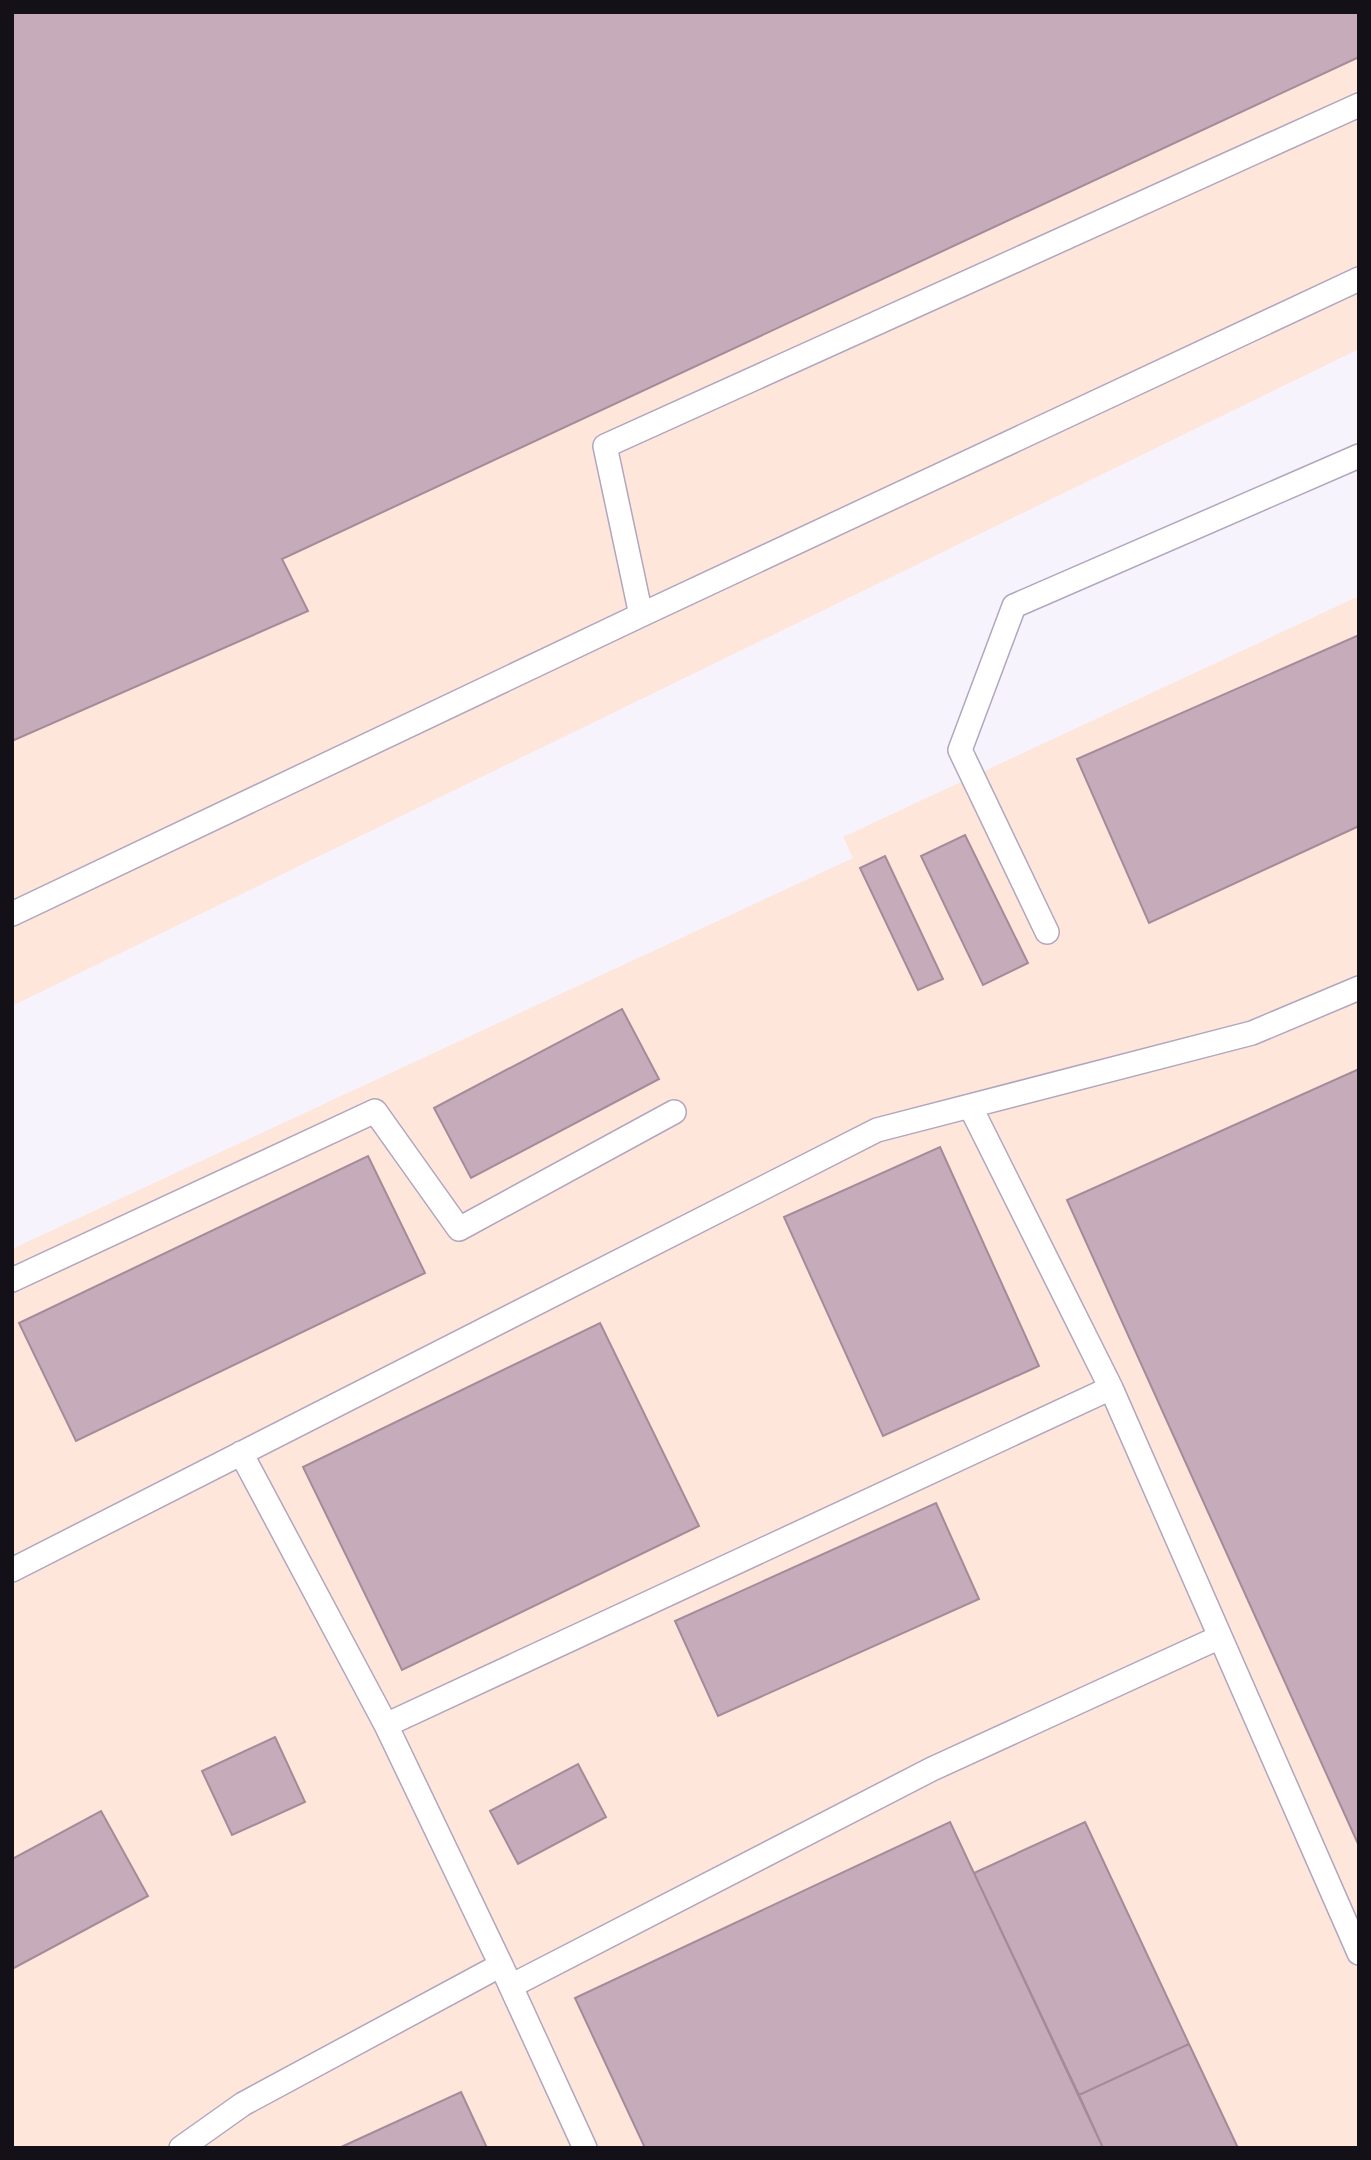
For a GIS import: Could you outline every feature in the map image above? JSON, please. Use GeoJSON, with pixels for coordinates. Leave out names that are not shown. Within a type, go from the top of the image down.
{"type":"FeatureCollection","features":[{"type":"Feature","properties":{"kind":"lane"},"geometry":{"type":"LineString","coordinates":[[641,615],[605,446],[1359,106]]}},
{"type":"Feature","properties":{"kind":"lane"},"geometry":{"type":"LineString","coordinates":[[12,914],[641,615],[1359,279]]}},
{"type":"Feature","properties":{"kind":"lane"},"geometry":{"type":"LineString","coordinates":[[1047,932],[960,750],[1014,606],[1359,456]]}},
{"type":"Feature","properties":{"kind":"lane"},"geometry":{"type":"LineString","coordinates":[[12,1570],[877,1130],[1252,1033],[1359,988]]}},
{"type":"Feature","properties":{"kind":"lane"},"geometry":{"type":"LineString","coordinates":[[970,1106],[1111,1388],[1359,1953]]}},
{"type":"Feature","properties":{"kind":"lane"},"geometry":{"type":"LineString","coordinates":[[12,1280],[375,1111],[459,1229],[674,1112]]}},
{"type":"Feature","properties":{"kind":"lane"},"geometry":{"type":"LineString","coordinates":[[386,1726],[1111,1388]]}},
{"type":"Feature","properties":{"kind":"lane"},"geometry":{"type":"LineString","coordinates":[[241,1453],[386,1726],[511,1986],[584,2148]]}},
{"type":"Feature","properties":{"kind":"lane"},"geometry":{"type":"LineString","coordinates":[[511,1986],[932,1769],[1220,1637]]}},
{"type":"Feature","properties":{"kind":"lane"},"geometry":{"type":"LineString","coordinates":[[181,2148],[243,2105],[501,1965]]}},
{"type":"Feature","properties":{"kind":"shaded area"},"geometry":{"type":"Polygon","coordinates":[[[12,12],[1359,12],[1359,349],[12,1006],[12,12]]]}},
{"type":"Feature","properties":{"kind":"shaded area"},"geometry":{"type":"Polygon","coordinates":[[[1359,596],[1359,2148],[12,2148],[12,1249],[853,858],[843,837],[1359,596]]]}},
{"type":"Feature","properties":{"kind":"building"},"geometry":{"type":"Polygon","coordinates":[[[12,12],[1359,12],[1359,57],[282,559],[308,611],[12,741],[12,12]]]}},
{"type":"Feature","properties":{"kind":"building"},"geometry":{"type":"Polygon","coordinates":[[[1359,635],[1359,826],[1149,923],[1077,759],[1359,635]]]}},
{"type":"Feature","properties":{"kind":"building"},"geometry":{"type":"Polygon","coordinates":[[[965,835],[1028,963],[983,985],[921,856],[965,835]]]}},
{"type":"Feature","properties":{"kind":"building"},"geometry":{"type":"Polygon","coordinates":[[[885,856],[943,979],[918,990],[860,868],[885,856]]]}},
{"type":"Feature","properties":{"kind":"building"},"geometry":{"type":"Polygon","coordinates":[[[622,1009],[659,1079],[471,1178],[434,1108],[622,1009]]]}},
{"type":"Feature","properties":{"kind":"building"},"geometry":{"type":"Polygon","coordinates":[[[1359,1069],[1359,1846],[1067,1200],[1359,1069]]]}},
{"type":"Feature","properties":{"kind":"building"},"geometry":{"type":"Polygon","coordinates":[[[940,1147],[1039,1366],[883,1436],[784,1217],[940,1147]]]}},
{"type":"Feature","properties":{"kind":"building"},"geometry":{"type":"Polygon","coordinates":[[[368,1156],[425,1273],[76,1441],[19,1323],[368,1156]]]}},
{"type":"Feature","properties":{"kind":"building"},"geometry":{"type":"Polygon","coordinates":[[[600,1323],[699,1526],[402,1670],[303,1467],[600,1323]]]}},
{"type":"Feature","properties":{"kind":"building"},"geometry":{"type":"Polygon","coordinates":[[[936,1503],[979,1599],[718,1716],[675,1621],[936,1503]]]}},
{"type":"Feature","properties":{"kind":"building"},"geometry":{"type":"Polygon","coordinates":[[[275,1737],[305,1802],[232,1835],[202,1771],[275,1737]]]}},
{"type":"Feature","properties":{"kind":"building"},"geometry":{"type":"Polygon","coordinates":[[[578,1764],[606,1817],[518,1864],[490,1811],[578,1764]]]}},
{"type":"Feature","properties":{"kind":"building"},"geometry":{"type":"Polygon","coordinates":[[[101,1811],[148,1896],[12,1969],[12,1859],[101,1811]]]}},
{"type":"Feature","properties":{"kind":"building"},"geometry":{"type":"Polygon","coordinates":[[[950,1822],[1103,2148],[645,2148],[575,1998],[950,1822]]]}},
{"type":"Feature","properties":{"kind":"building"},"geometry":{"type":"Polygon","coordinates":[[[1085,1822],[1189,2044],[1079,2095],[974,1873],[1085,1822]]]}},
{"type":"Feature","properties":{"kind":"building"},"geometry":{"type":"Polygon","coordinates":[[[1189,2044],[1238,2148],[1103,2148],[1079,2095],[1189,2044]]]}},
{"type":"Feature","properties":{"kind":"building"},"geometry":{"type":"Polygon","coordinates":[[[461,2092],[487,2148],[339,2148],[461,2092]]]}}]}
